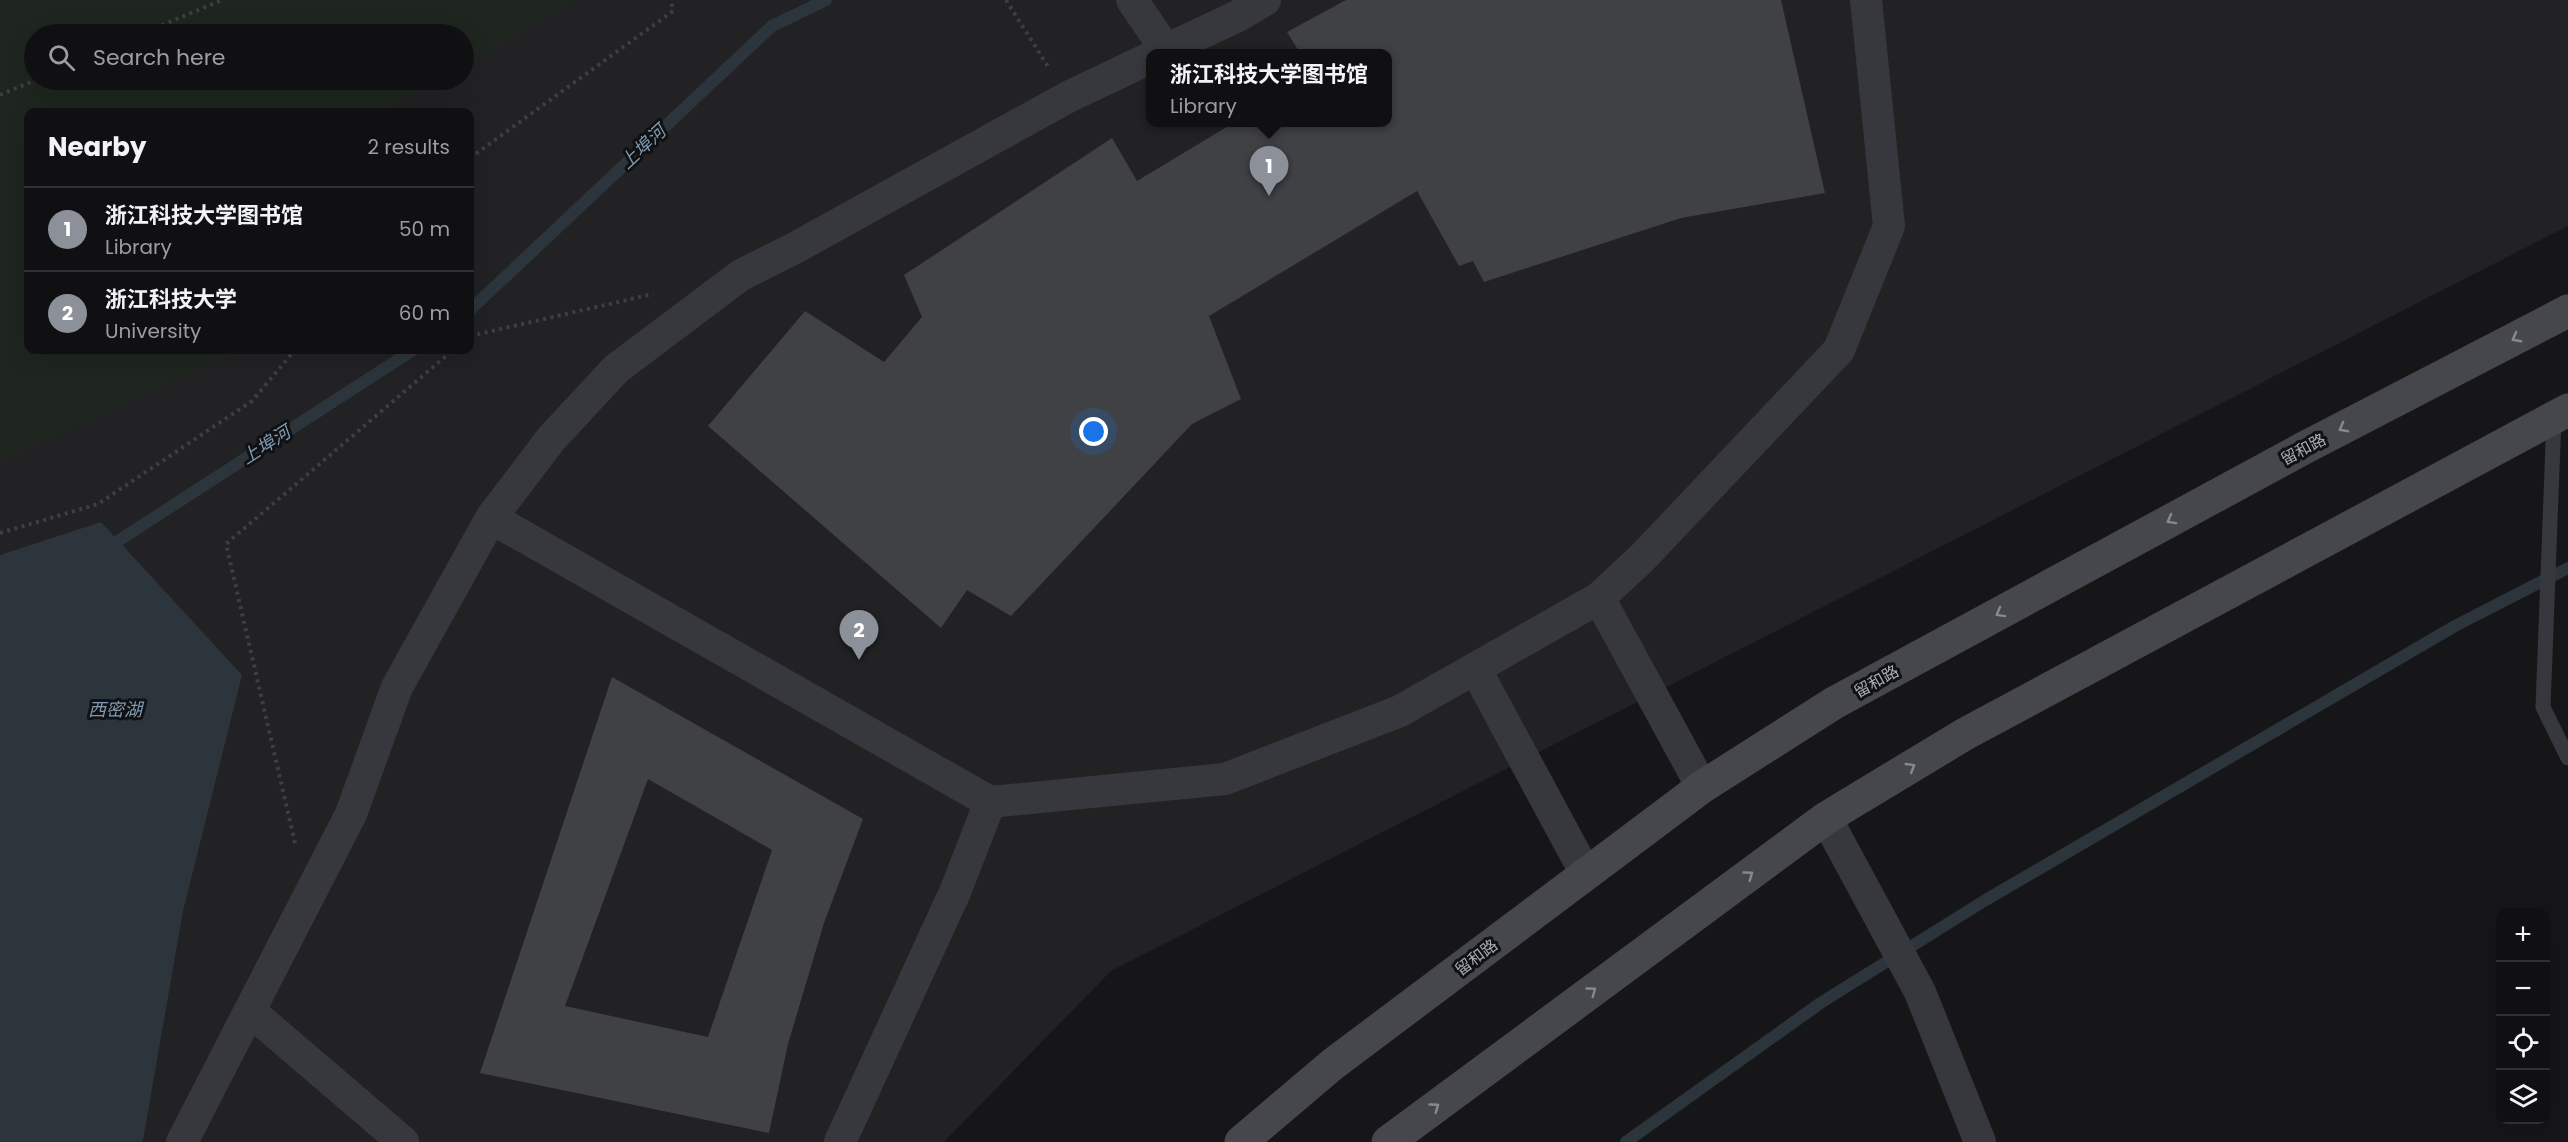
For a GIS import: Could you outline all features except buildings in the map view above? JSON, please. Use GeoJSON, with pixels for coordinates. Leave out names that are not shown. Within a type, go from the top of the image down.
{"type":"FeatureCollection","features":[{"type":"Feature","properties":{"kind":"main road","name":"留和路"},"geometry":{"type":"LineString","coordinates":[[1241,1142],[1334,1064],[1702,787],[1834,704],[2304,448],[2568,310]]}},
{"type":"Feature","properties":{"kind":"main road"},"geometry":{"type":"LineString","coordinates":[[1388,1142],[1826,818],[1965,734],[2561,414]]}},
{"type":"Feature","properties":{"kind":"street"},"geometry":{"type":"LineString","coordinates":[[1132,0],[1156,49]]}},
{"type":"Feature","properties":{"kind":"street"},"geometry":{"type":"LineString","coordinates":[[1167,49],[1235,8],[1265,0]]}},
{"type":"Feature","properties":{"kind":"street"},"geometry":{"type":"LineString","coordinates":[[490,518],[990,802],[1225,778],[1400,711],[1599,598],[1642,558],[1839,350],[1889,226],[1866,0]]}},
{"type":"Feature","properties":{"kind":"street"},"geometry":{"type":"LineString","coordinates":[[183,1142],[351,814],[397,687],[490,518],[551,440],[616,369],[741,275],[793,249],[1068,97],[1146,60]]}},
{"type":"Feature","properties":{"kind":"street"},"geometry":{"type":"LineString","coordinates":[[1599,598],[1702,787]]}},
{"type":"Feature","properties":{"kind":"street"},"geometry":{"type":"LineString","coordinates":[[1475,668],[1587,874]]}},
{"type":"Feature","properties":{"kind":"street"},"geometry":{"type":"LineString","coordinates":[[840,1142],[955,892],[990,802]]}},
{"type":"Feature","properties":{"kind":"street"},"geometry":{"type":"LineString","coordinates":[[1826,818],[1920,992],[1980,1142]]}},
{"type":"Feature","properties":{"kind":"street"},"geometry":{"type":"LineString","coordinates":[[250,1011],[404,1142]]}},
{"type":"Feature","properties":{"kind":"lane"},"geometry":{"type":"LineString","coordinates":[[2561,414],[2549,562],[2543,707],[2568,758]]}},
{"type":"Feature","properties":{"kind":"path"},"geometry":{"type":"LineString","coordinates":[[165,24],[222,0]]}},
{"type":"Feature","properties":{"kind":"path"},"geometry":{"type":"LineString","coordinates":[[474,155],[673,11],[671,0]]}},
{"type":"Feature","properties":{"kind":"path"},"geometry":{"type":"LineString","coordinates":[[1006,0],[1068,97]]}},
{"type":"Feature","properties":{"kind":"path"},"geometry":{"type":"LineString","coordinates":[[0,95],[24,85]]}},
{"type":"Feature","properties":{"kind":"path"},"geometry":{"type":"LineString","coordinates":[[474,335],[662,292]]}},
{"type":"Feature","properties":{"kind":"path"},"geometry":{"type":"LineString","coordinates":[[0,533],[98,504],[252,401],[292,354]]}},
{"type":"Feature","properties":{"kind":"path"},"geometry":{"type":"LineString","coordinates":[[296,848],[226,544],[448,354]]}},
{"type":"Feature","properties":{"kind":"shaded area"},"geometry":{"type":"Polygon","coordinates":[[[0,0],[2568,0],[2568,226],[1111,971],[944,1142],[0,1142],[0,0]]]}},
{"type":"Feature","properties":{"kind":"shaded area"},"geometry":{"type":"Polygon","coordinates":[[[0,0],[576,0],[474,59],[474,24],[24,24],[24,90],[420,90],[388,108],[24,108],[24,354],[231,354],[0,461],[0,0]]]}},
{"type":"Feature","properties":{"kind":"water","name":"西密湖"},"geometry":{"type":"Polygon","coordinates":[[[101,522],[242,675],[183,911],[142,1142],[0,1142],[0,555],[101,522]]]}},
{"type":"Feature","properties":{"kind":"waterway","name":"上埠河"},"geometry":{"type":"LineString","coordinates":[[474,306],[772,26],[826,0]]}},
{"type":"Feature","properties":{"kind":"waterway","name":"上埠河"},"geometry":{"type":"LineString","coordinates":[[118,541],[407,354]]}},
{"type":"Feature","properties":{"kind":"waterway"},"geometry":{"type":"LineString","coordinates":[[1626,1142],[1822,1002],[1984,901],[2455,626],[2568,568]]}},
{"type":"Feature","properties":{"kind":"place","name":"浙江科技大学图书馆"},"geometry":{"type":"Point","coordinates":[1269,196]}},
{"type":"Feature","properties":{"kind":"place","name":"浙江科技大学"},"geometry":{"type":"Point","coordinates":[859,660]}}]}
